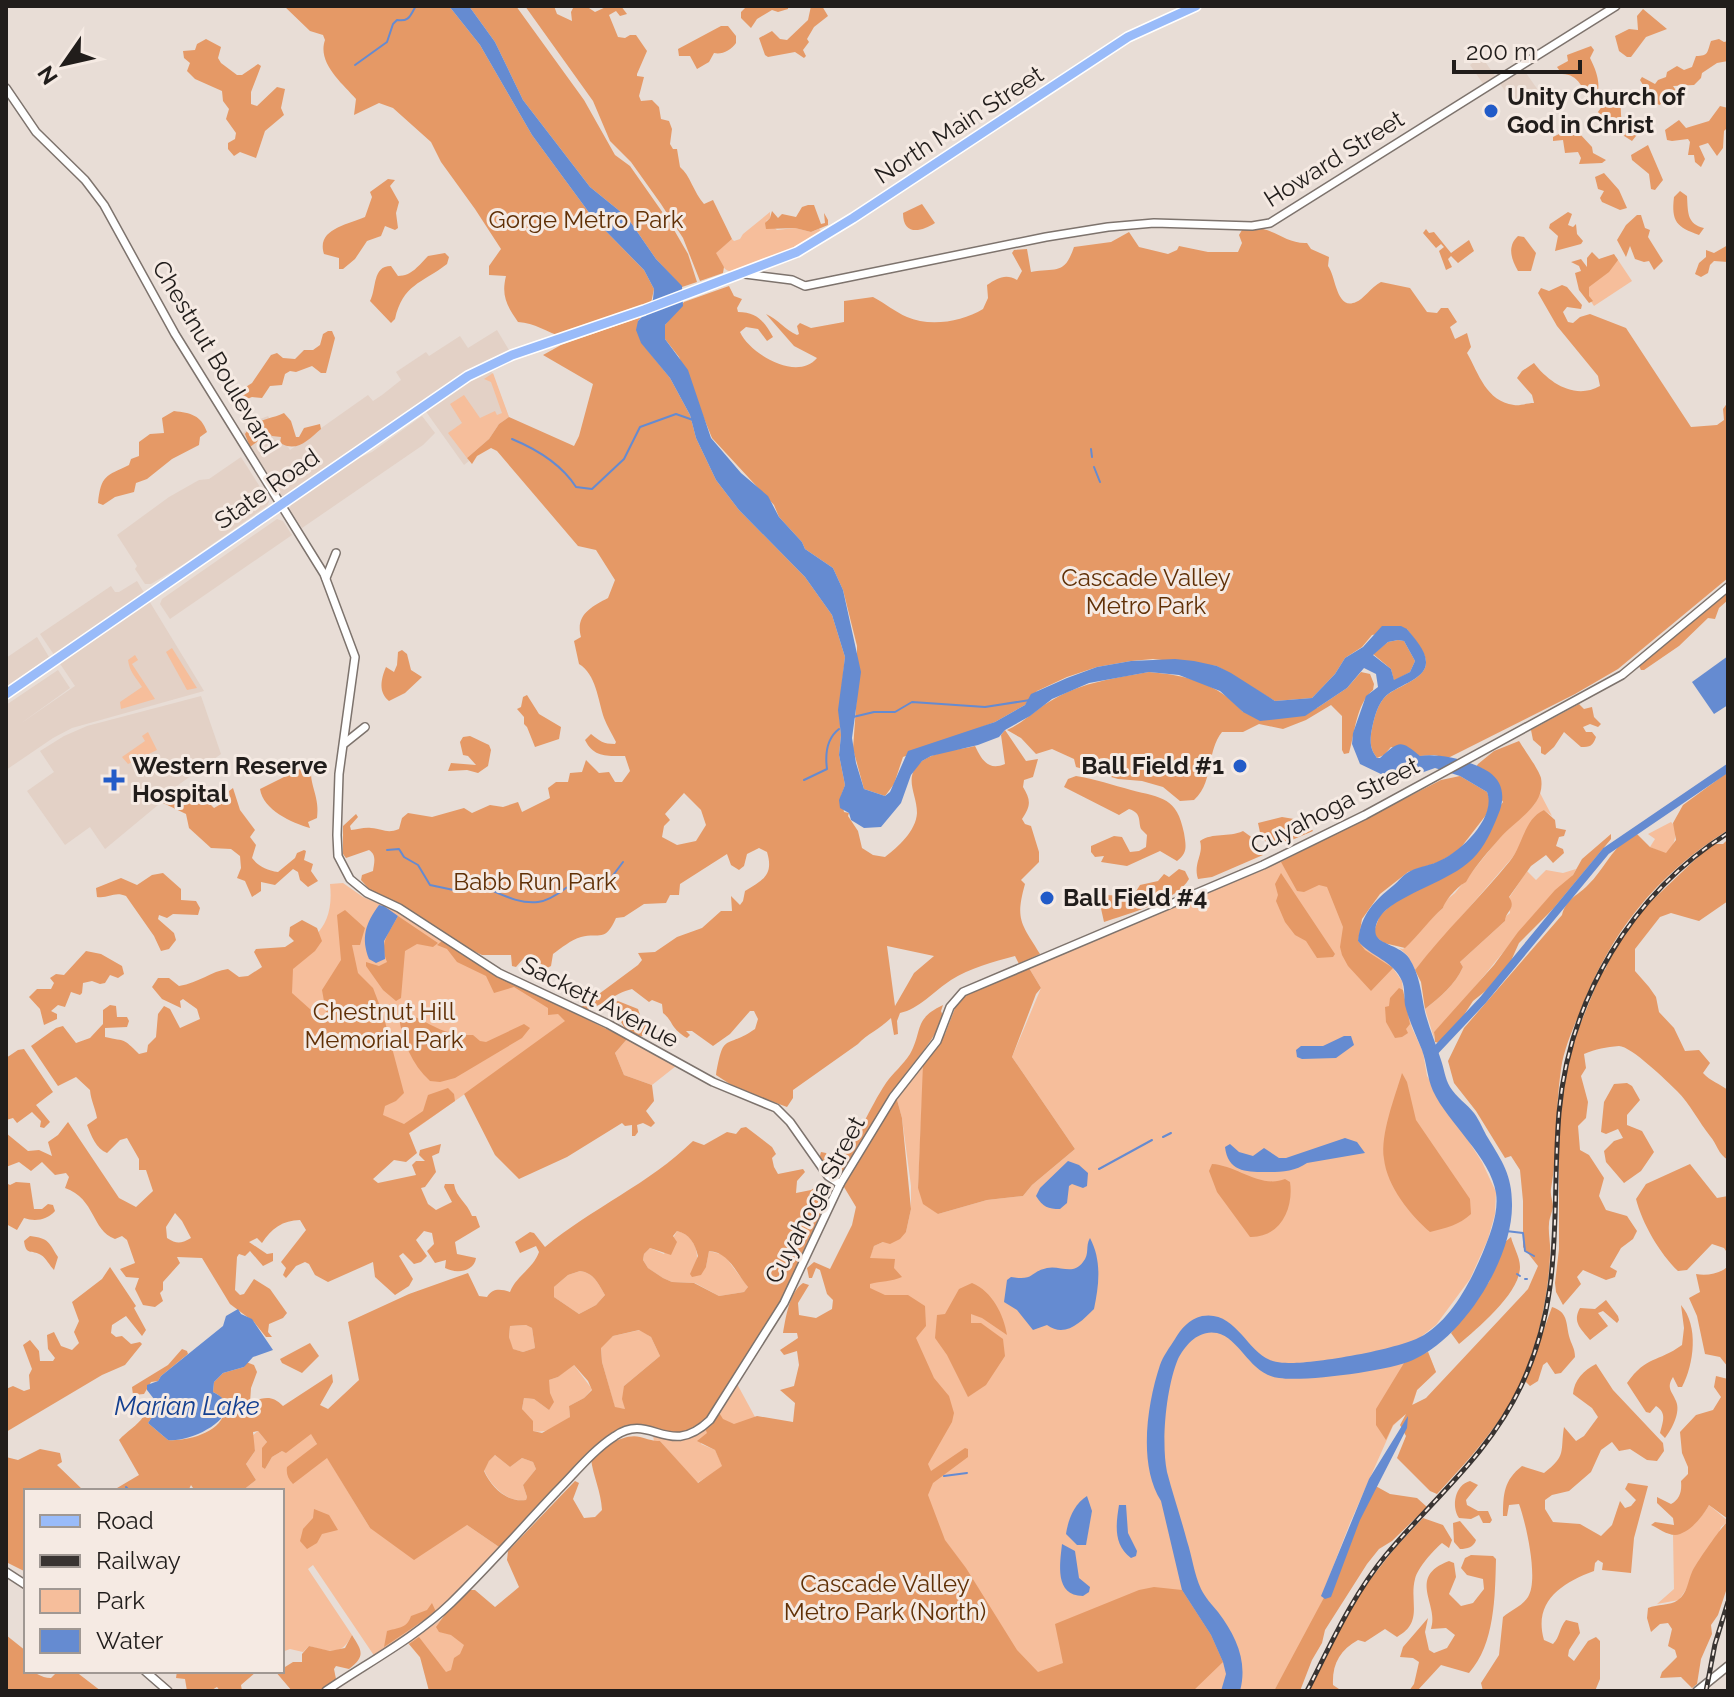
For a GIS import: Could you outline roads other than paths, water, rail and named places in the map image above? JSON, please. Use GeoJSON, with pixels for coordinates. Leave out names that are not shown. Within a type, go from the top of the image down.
{"type":"FeatureCollection","features":[{"type":"Feature","properties":{"kind":"main road","name":"North Main Street"},"geometry":{"type":"LineString","coordinates":[[730,278],[797,252],[825,236],[1128,37],[1196,6]]}},
{"type":"Feature","properties":{"kind":"main road","name":"State Road"},"geometry":{"type":"LineString","coordinates":[[6,694],[468,376],[512,355],[730,278]]}},
{"type":"Feature","properties":{"kind":"street","name":"Howard Street"},"geometry":{"type":"LineString","coordinates":[[743,273],[805,286],[1108,227],[1154,223],[1252,226],[1270,223],[1616,6]]}},
{"type":"Feature","properties":{"kind":"street","name":"Chestnut Boulevard"},"geometry":{"type":"LineString","coordinates":[[6,88],[36,132],[85,180],[104,205],[175,334],[326,578],[355,657],[338,792],[338,856]]}},
{"type":"Feature","properties":{"kind":"street"},"geometry":{"type":"LineString","coordinates":[[326,578],[336,553]]}},
{"type":"Feature","properties":{"kind":"street","name":"Cuyahoga Street"},"geometry":{"type":"LineString","coordinates":[[326,1691],[440,1613],[573,1474],[613,1437],[629,1429],[640,1428],[671,1438],[682,1438],[710,1420],[784,1303],[840,1184],[893,1097],[937,1041],[950,1007],[963,992],[1284,856],[1468,760],[1622,675],[1728,587]]}},
{"type":"Feature","properties":{"kind":"street"},"geometry":{"type":"LineString","coordinates":[[344,744],[365,727]]}},
{"type":"Feature","properties":{"kind":"street","name":"Sackett Avenue"},"geometry":{"type":"LineString","coordinates":[[338,856],[346,873],[362,889],[401,909],[487,966],[608,1024],[713,1082],[776,1108],[790,1122],[831,1179],[840,1184]]}},
{"type":"Feature","properties":{"kind":"street"},"geometry":{"type":"LineString","coordinates":[[6,1572],[24,1584]]}},
{"type":"Feature","properties":{"kind":"street"},"geometry":{"type":"LineString","coordinates":[[1697,1691],[1728,1666]]}},
{"type":"Feature","properties":{"kind":"street"},"geometry":{"type":"LineString","coordinates":[[147,1673],[168,1691]]}},
{"type":"Feature","properties":{"kind":"water"},"geometry":{"type":"Polygon","coordinates":[[[449,6],[469,6],[495,42],[523,100],[590,187],[627,217],[656,259],[682,286],[683,306],[665,325],[665,339],[688,370],[711,438],[741,473],[768,496],[779,517],[805,549],[833,568],[843,590],[861,672],[852,738],[864,789],[885,796],[890,792],[908,751],[995,722],[1025,705],[1031,694],[1097,667],[1131,661],[1194,661],[1217,666],[1275,701],[1312,698],[1335,674],[1345,658],[1363,647],[1382,626],[1407,629],[1422,649],[1426,662],[1421,674],[1389,694],[1379,706],[1371,738],[1372,750],[1377,758],[1400,744],[1420,756],[1446,757],[1474,764],[1489,772],[1500,784],[1500,810],[1477,854],[1457,871],[1397,902],[1381,915],[1375,928],[1381,941],[1401,951],[1413,964],[1448,1084],[1476,1116],[1508,1176],[1512,1194],[1510,1226],[1504,1248],[1482,1294],[1450,1334],[1432,1349],[1401,1364],[1326,1377],[1279,1378],[1260,1370],[1225,1336],[1210,1332],[1199,1336],[1185,1348],[1174,1371],[1165,1431],[1167,1472],[1199,1583],[1239,1649],[1242,1669],[1240,1691],[1221,1691],[1226,1674],[1223,1662],[1211,1635],[1182,1590],[1161,1501],[1149,1470],[1147,1434],[1155,1381],[1163,1358],[1180,1332],[1197,1317],[1223,1319],[1270,1360],[1307,1362],[1380,1350],[1424,1335],[1452,1309],[1466,1287],[1493,1223],[1497,1200],[1492,1180],[1478,1154],[1433,1091],[1398,974],[1358,941],[1365,916],[1380,897],[1407,873],[1446,858],[1474,834],[1486,813],[1489,802],[1487,792],[1460,776],[1435,768],[1404,779],[1383,775],[1360,764],[1352,744],[1353,733],[1366,696],[1378,687],[1376,674],[1364,668],[1347,688],[1305,716],[1260,721],[1243,712],[1220,691],[1179,675],[1149,672],[1089,683],[1052,699],[999,737],[931,756],[922,761],[911,775],[901,803],[881,827],[864,828],[851,820],[849,813],[840,808],[839,800],[845,785],[839,755],[841,735],[838,710],[845,657],[832,615],[805,577],[739,510],[716,480],[696,438],[690,415],[670,378],[641,343],[636,330],[638,321],[650,308],[653,299],[654,289],[644,270],[593,218],[532,135],[480,45],[449,6]],[[1404,641],[1388,642],[1373,655],[1391,669],[1394,680],[1410,672],[1415,661],[1404,641]]]}},
{"type":"Feature","properties":{"kind":"water"},"geometry":{"type":"Polygon","coordinates":[[[1728,656],[1728,705],[1714,714],[1692,682],[1728,656]]]}},
{"type":"Feature","properties":{"kind":"water"},"geometry":{"type":"Polygon","coordinates":[[[379,905],[398,916],[384,941],[385,959],[376,963],[369,959],[365,938],[370,918],[379,905]]]}},
{"type":"Feature","properties":{"kind":"water"},"geometry":{"type":"Polygon","coordinates":[[[1351,1036],[1354,1045],[1336,1058],[1297,1057],[1296,1050],[1301,1046],[1323,1046],[1351,1036]]]}},
{"type":"Feature","properties":{"kind":"water"},"geometry":{"type":"Polygon","coordinates":[[[1345,1138],[1357,1142],[1365,1153],[1307,1163],[1279,1172],[1240,1169],[1230,1162],[1225,1147],[1230,1144],[1239,1152],[1253,1156],[1264,1148],[1279,1158],[1286,1158],[1345,1138]]]}},
{"type":"Feature","properties":{"kind":"water"},"geometry":{"type":"Polygon","coordinates":[[[1068,1161],[1088,1173],[1087,1186],[1083,1188],[1072,1184],[1067,1203],[1060,1209],[1046,1207],[1036,1196],[1040,1188],[1068,1161]]]}},
{"type":"Feature","properties":{"kind":"water"},"geometry":{"type":"Polygon","coordinates":[[[1090,1238],[1098,1273],[1094,1309],[1072,1327],[1060,1330],[1047,1325],[1033,1330],[1017,1310],[1004,1302],[1007,1280],[1011,1277],[1028,1277],[1052,1267],[1071,1269],[1079,1266],[1085,1259],[1090,1238]]]}},
{"type":"Feature","properties":{"kind":"water","name":"Marian Lake"},"geometry":{"type":"Polygon","coordinates":[[[238,1309],[252,1319],[273,1350],[253,1357],[244,1367],[223,1373],[214,1382],[213,1392],[223,1399],[226,1408],[215,1424],[192,1436],[168,1440],[148,1423],[157,1410],[157,1403],[147,1390],[147,1385],[158,1381],[223,1326],[226,1316],[238,1309]]]}},
{"type":"Feature","properties":{"kind":"water"},"geometry":{"type":"Polygon","coordinates":[[[1408,1416],[1407,1428],[1360,1520],[1331,1597],[1325,1599],[1321,1596],[1369,1479],[1408,1416]]]}},
{"type":"Feature","properties":{"kind":"water"},"geometry":{"type":"Polygon","coordinates":[[[1087,1496],[1092,1511],[1086,1545],[1077,1545],[1066,1534],[1067,1529],[1075,1508],[1087,1496]]]}},
{"type":"Feature","properties":{"kind":"water"},"geometry":{"type":"Polygon","coordinates":[[[1119,1505],[1126,1505],[1128,1533],[1137,1551],[1136,1556],[1131,1558],[1119,1541],[1119,1505]]]}},
{"type":"Feature","properties":{"kind":"water"},"geometry":{"type":"Polygon","coordinates":[[[1062,1544],[1075,1551],[1079,1578],[1090,1587],[1083,1596],[1074,1595],[1063,1585],[1060,1569],[1062,1544]]]}},
{"type":"Feature","properties":{"kind":"waterway"},"geometry":{"type":"LineString","coordinates":[[355,65],[387,42],[393,24],[397,20],[407,19],[416,6]]}},
{"type":"Feature","properties":{"kind":"waterway"},"geometry":{"type":"LineString","coordinates":[[512,439],[548,458],[576,487],[592,489],[624,459],[640,427],[676,414],[693,420]]}},
{"type":"Feature","properties":{"kind":"waterway"},"geometry":{"type":"LineString","coordinates":[[1091,449],[1092,457]]}},
{"type":"Feature","properties":{"kind":"waterway"},"geometry":{"type":"LineString","coordinates":[[1094,467],[1100,482]]}},
{"type":"Feature","properties":{"kind":"waterway"},"geometry":{"type":"LineString","coordinates":[[853,717],[874,712],[895,712],[912,702],[985,707],[1030,700]]}},
{"type":"Feature","properties":{"kind":"waterway"},"geometry":{"type":"LineString","coordinates":[[804,780],[827,769],[827,747],[839,729]]}},
{"type":"Feature","properties":{"kind":"waterway"},"geometry":{"type":"LineString","coordinates":[[1435,1051],[1483,1000],[1606,851],[1728,768]]}},
{"type":"Feature","properties":{"kind":"waterway"},"geometry":{"type":"LineString","coordinates":[[387,850],[399,849],[404,857],[418,865],[430,885],[463,892],[463,887],[472,883],[529,902],[545,900],[575,884],[608,882],[623,862]]}},
{"type":"Feature","properties":{"kind":"waterway"},"geometry":{"type":"LineString","coordinates":[[1163,1137],[1171,1133]]}},
{"type":"Feature","properties":{"kind":"waterway"},"geometry":{"type":"LineString","coordinates":[[1099,1169],[1152,1140]]}},
{"type":"Feature","properties":{"kind":"waterway"},"geometry":{"type":"LineString","coordinates":[[1506,1231],[1523,1233],[1525,1251],[1534,1256]]}},
{"type":"Feature","properties":{"kind":"waterway"},"geometry":{"type":"LineString","coordinates":[[944,1476],[967,1473]]}},
{"type":"Feature","properties":{"kind":"railway"},"geometry":{"type":"LineString","coordinates":[[1307,1691],[1343,1621],[1374,1571],[1477,1455],[1521,1386],[1535,1352],[1550,1285],[1559,1113],[1565,1071],[1576,1030],[1591,990],[1635,918],[1662,886],[1693,858],[1728,833]]}},
{"type":"Feature","properties":{"kind":"railway"},"geometry":{"type":"LineString","coordinates":[[1706,1691],[1715,1644],[1728,1602]]}},
{"type":"Feature","properties":{"kind":"place","name":"Unity Church of God in Christ"},"geometry":{"type":"Point","coordinates":[1491,111]}},
{"type":"Feature","properties":{"kind":"place","name":"Ball Field #1"},"geometry":{"type":"Point","coordinates":[1240,766]}},
{"type":"Feature","properties":{"kind":"place","name":"Western Reserve Hospital"},"geometry":{"type":"Point","coordinates":[114,780]}},
{"type":"Feature","properties":{"kind":"place","name":"Ball Field #4"},"geometry":{"type":"Point","coordinates":[1047,898]}},
{"type":"Feature","properties":{"kind":"park label","name":"Gorge Metro Park"},"geometry":{"type":"Point","coordinates":[586,220]}},
{"type":"Feature","properties":{"kind":"park label","name":"Cascade Valley Metro Park"},"geometry":{"type":"Point","coordinates":[1146,592]}},
{"type":"Feature","properties":{"kind":"park label","name":"Babb Run Park"},"geometry":{"type":"Point","coordinates":[535,882]}},
{"type":"Feature","properties":{"kind":"park label","name":"Chestnut Hill Memorial Park"},"geometry":{"type":"Point","coordinates":[384,1026]}},
{"type":"Feature","properties":{"kind":"park label","name":"Cascade Valley Metro Park (North)"},"geometry":{"type":"Point","coordinates":[885,1598]}}]}
